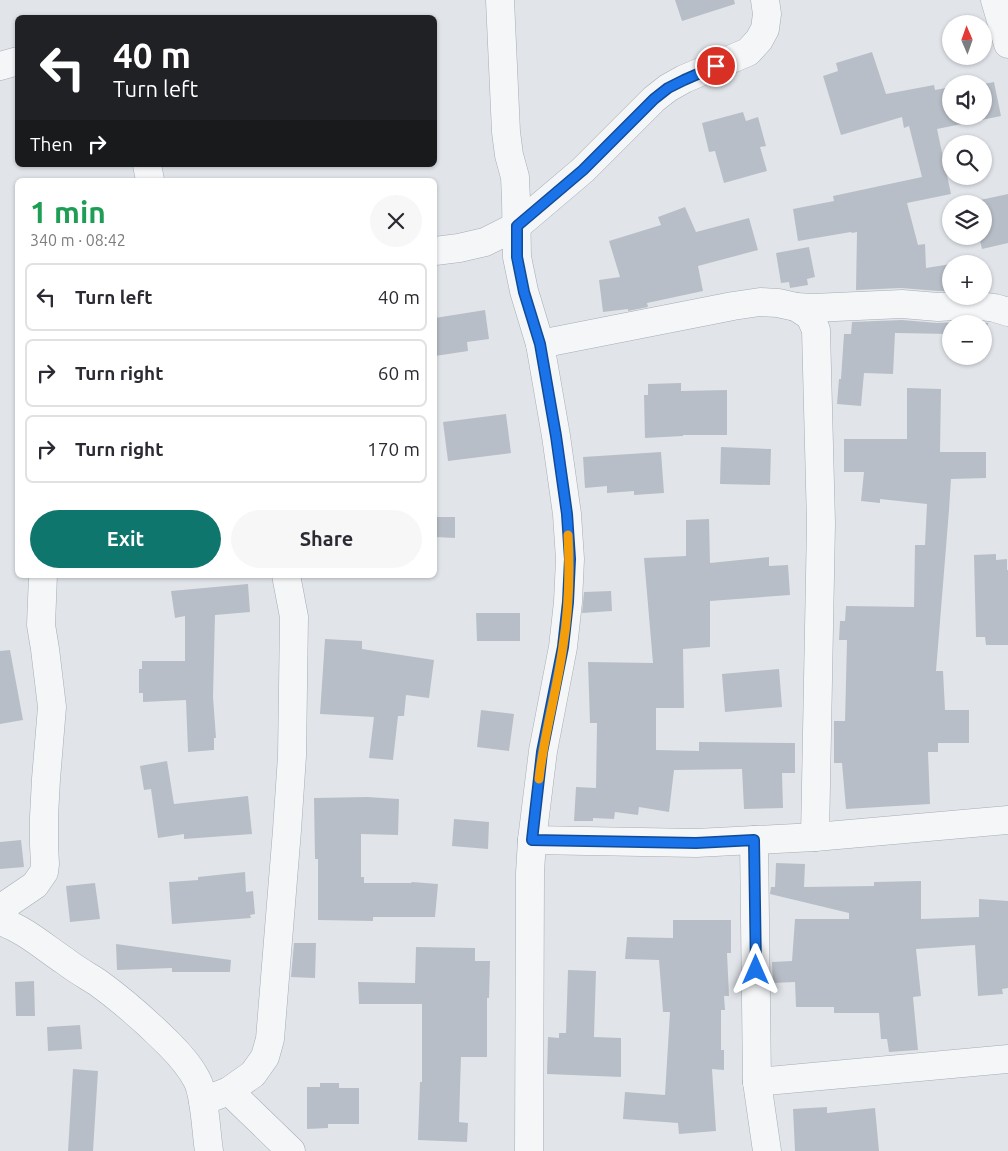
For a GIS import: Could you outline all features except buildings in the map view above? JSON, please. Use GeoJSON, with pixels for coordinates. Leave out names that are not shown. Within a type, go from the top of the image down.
{"type":"FeatureCollection","features":[{"type":"Feature","properties":{"kind":"street"},"geometry":{"type":"LineString","coordinates":[[500,0],[506,132],[515,177],[517,257],[524,292],[540,344],[567,514],[570,559],[563,647],[542,752],[532,840],[530,873],[529,1151]]}},
{"type":"Feature","properties":{"kind":"street"},"geometry":{"type":"LineString","coordinates":[[437,251],[485,242],[517,226],[583,170],[654,99],[668,88],[748,52],[759,40],[765,29],[767,14],[765,0]]}},
{"type":"Feature","properties":{"kind":"street"},"geometry":{"type":"LineString","coordinates":[[995,0],[1008,44]]}},
{"type":"Feature","properties":{"kind":"street"},"geometry":{"type":"LineString","coordinates":[[0,66],[15,63]]}},
{"type":"Feature","properties":{"kind":"street"},"geometry":{"type":"LineString","coordinates":[[540,344],[760,302],[813,308],[902,304],[938,307],[973,305],[1008,312]]}},
{"type":"Feature","properties":{"kind":"street"},"geometry":{"type":"LineString","coordinates":[[796,307],[810,316],[816,330],[821,524],[815,837]]}},
{"type":"Feature","properties":{"kind":"street"},"geometry":{"type":"LineString","coordinates":[[0,911],[34,885],[44,872],[44,817],[52,707],[46,649],[41,625],[43,578]]}},
{"type":"Feature","properties":{"kind":"street"},"geometry":{"type":"LineString","coordinates":[[203,1101],[229,1091],[253,1074],[265,1057],[270,1039],[292,756],[294,617],[287,578]]}},
{"type":"Feature","properties":{"kind":"street"},"geometry":{"type":"LineString","coordinates":[[532,840],[696,843],[815,837],[1008,820]]}},
{"type":"Feature","properties":{"kind":"street"},"geometry":{"type":"LineString","coordinates":[[754,840],[756,1082],[766,1151]]}},
{"type":"Feature","properties":{"kind":"street"},"geometry":{"type":"LineString","coordinates":[[0,921],[10,924],[29,936],[98,983],[158,1033],[188,1063],[198,1081],[203,1101],[208,1151]]}},
{"type":"Feature","properties":{"kind":"street"},"geometry":{"type":"LineString","coordinates":[[756,1082],[1008,1059]]}},
{"type":"Feature","properties":{"kind":"street"},"geometry":{"type":"LineString","coordinates":[[229,1091],[291,1151]]}},
{"type":"Feature","properties":{"kind":"slow traffic"},"geometry":{"type":"LineString","coordinates":[[539,779],[542,752],[563,647],[570,559],[568,535]]}},
{"type":"Feature","properties":{"kind":"route"},"geometry":{"type":"LineString","coordinates":[[716,66],[668,88],[654,99],[583,170],[517,226],[517,257],[524,292],[540,344],[556,436],[567,514],[570,559],[563,647],[542,752],[532,840],[696,843],[754,840],[756,970]]}}]}
